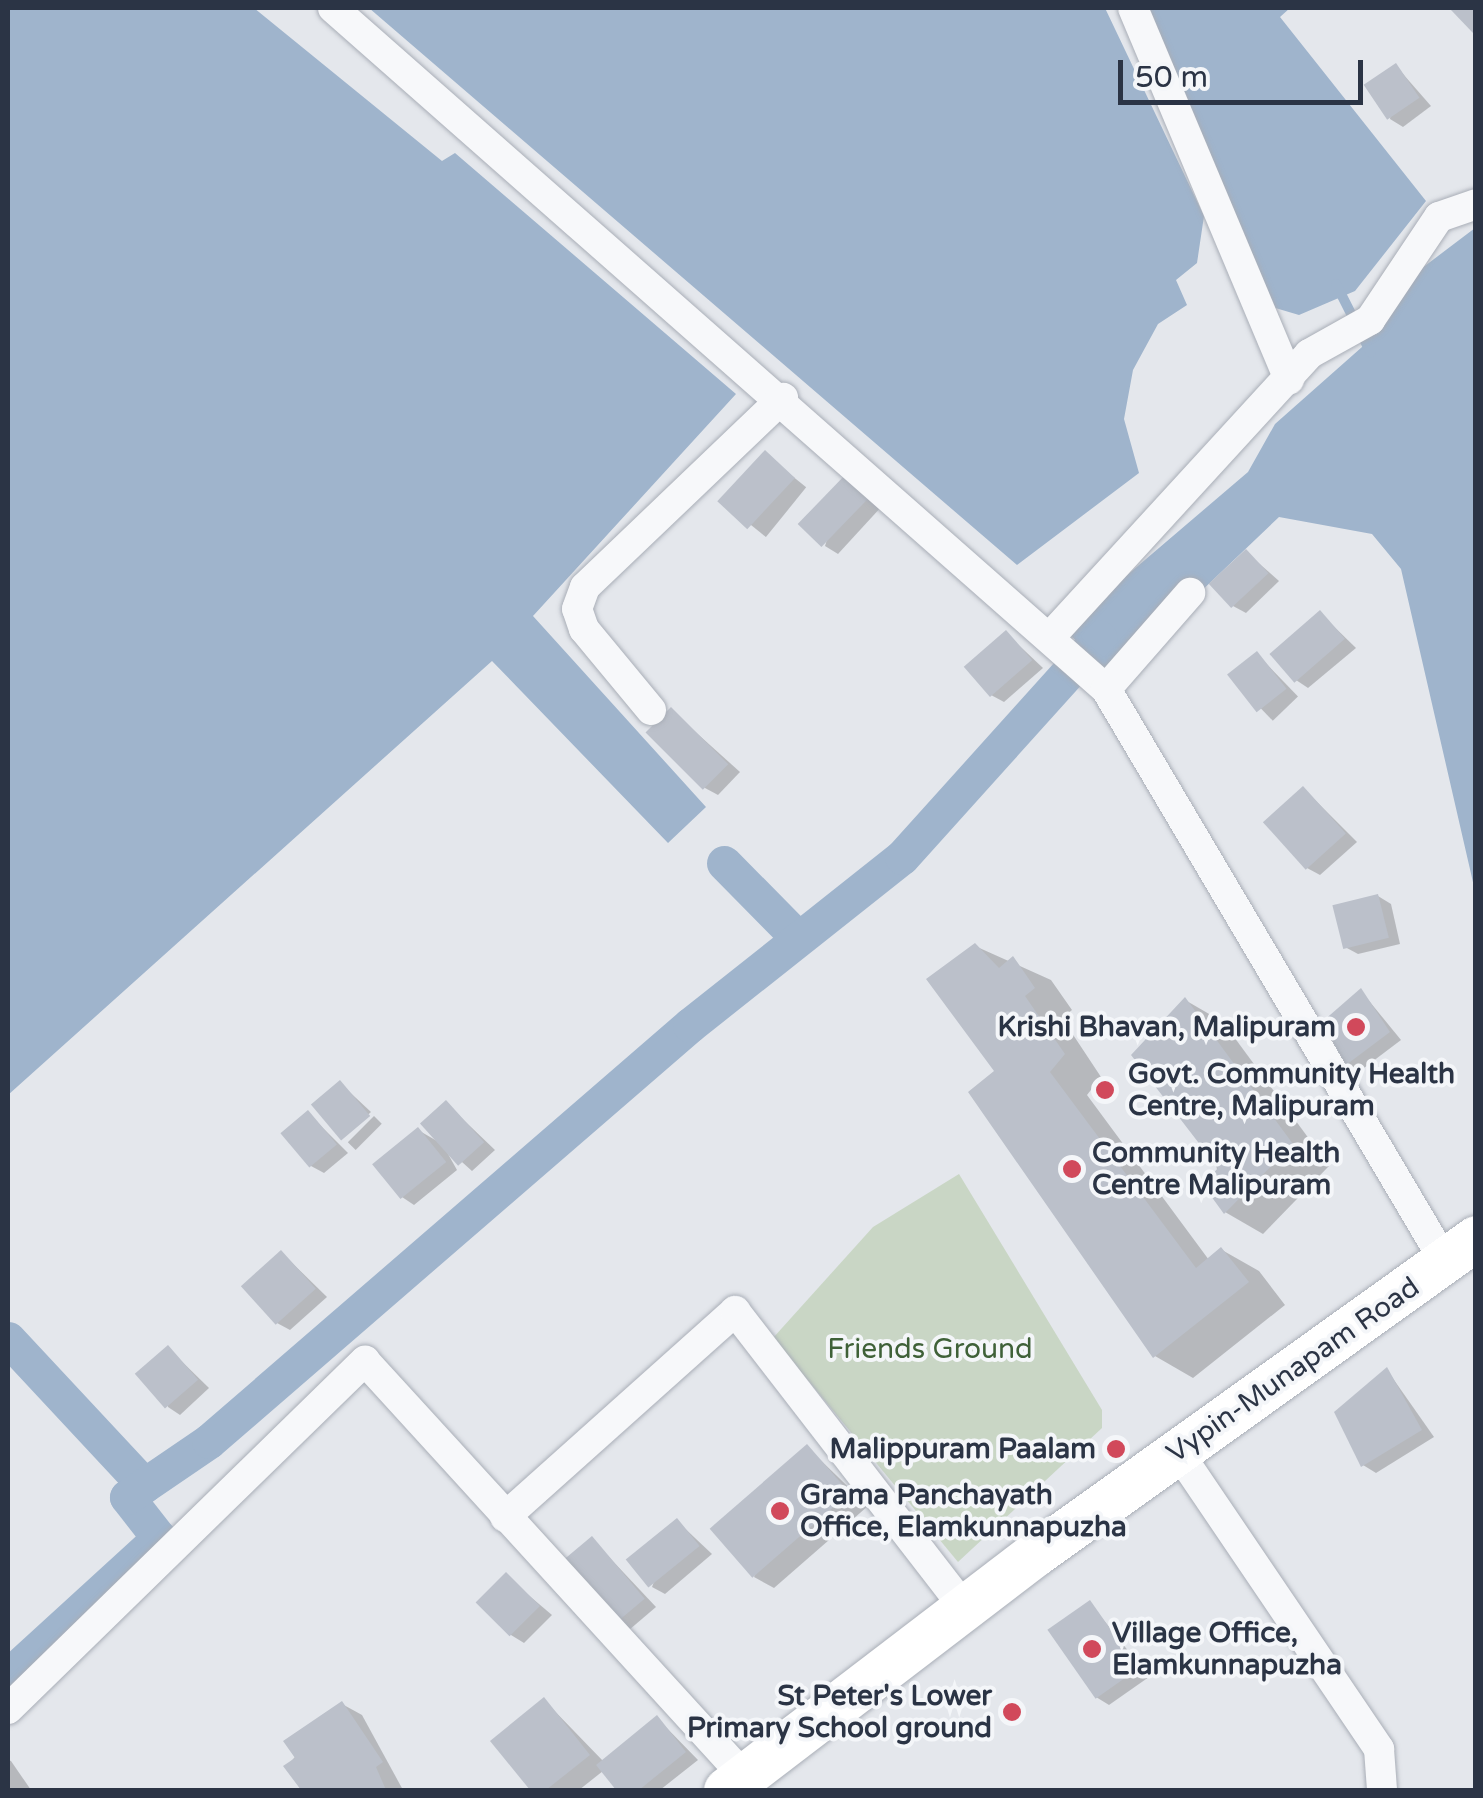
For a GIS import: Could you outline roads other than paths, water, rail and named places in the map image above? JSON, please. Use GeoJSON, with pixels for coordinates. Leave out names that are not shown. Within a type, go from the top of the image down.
{"type":"FeatureCollection","features":[{"type":"Feature","properties":{"kind":"main road","name":"Vypin-Munapam Road"},"geometry":{"type":"LineString","coordinates":[[735,1784],[1178,1452],[1460,1250]]}},
{"type":"Feature","properties":{"kind":"street"},"geometry":{"type":"LineString","coordinates":[[333,8],[783,398],[1106,689],[1460,1250]]}},
{"type":"Feature","properties":{"kind":"street"},"geometry":{"type":"LineString","coordinates":[[1133,8],[1289,380]]}},
{"type":"Feature","properties":{"kind":"street"},"geometry":{"type":"LineString","coordinates":[[1050,637],[1309,354],[1370,320],[1438,217],[1476,204]]}},
{"type":"Feature","properties":{"kind":"street"},"geometry":{"type":"LineString","coordinates":[[651,710],[584,629],[577,609],[585,587],[783,398]]}},
{"type":"Feature","properties":{"kind":"street"},"geometry":{"type":"LineString","coordinates":[[1106,689],[1190,594]]}},
{"type":"Feature","properties":{"kind":"street"},"geometry":{"type":"LineString","coordinates":[[505,1517],[735,1311],[966,1610]]}},
{"type":"Feature","properties":{"kind":"street"},"geometry":{"type":"LineString","coordinates":[[8,1709],[365,1362],[505,1517],[735,1784]]}},
{"type":"Feature","properties":{"kind":"street"},"geometry":{"type":"LineString","coordinates":[[1178,1452],[1380,1750],[1382,1790]]}},
{"type":"Feature","properties":{"kind":"water"},"geometry":{"type":"Polygon","coordinates":[[[8,8],[254,8],[442,161],[455,153],[736,394],[533,616],[706,807],[668,843],[492,661],[8,1095],[8,8]]]}},
{"type":"Feature","properties":{"kind":"water"},"geometry":{"type":"Polygon","coordinates":[[[369,8],[1105,8],[1204,216],[1197,263],[1176,280],[1187,305],[1158,324],[1133,370],[1124,419],[1139,473],[1017,565],[369,8]]]}},
{"type":"Feature","properties":{"kind":"water"},"geometry":{"type":"Polygon","coordinates":[[[1148,8],[1290,8],[1280,17],[1426,201],[1355,291],[1299,315],[1272,307],[1148,8]]]}},
{"type":"Feature","properties":{"kind":"water"},"geometry":{"type":"Polygon","coordinates":[[[1475,228],[1475,891],[1401,569],[1372,534],[1279,517],[1112,676],[1064,629],[1248,472],[1275,424],[1362,347],[1405,281],[1475,228]]]}},
{"type":"Feature","properties":{"kind":"waterway"},"geometry":{"type":"LineString","coordinates":[[1336,284],[1371,353]]}},
{"type":"Feature","properties":{"kind":"waterway"},"geometry":{"type":"LineString","coordinates":[[8,1676],[159,1538],[127,1497],[209,1441],[690,1025],[902,857],[1099,638]]}},
{"type":"Feature","properties":{"kind":"waterway"},"geometry":{"type":"LineString","coordinates":[[724,863],[798,938]]}},
{"type":"Feature","properties":{"kind":"waterway"},"geometry":{"type":"LineString","coordinates":[[8,1339],[144,1485]]}},
{"type":"Feature","properties":{"kind":"place","name":"Krishi Bhavan, Malipuram"},"geometry":{"type":"Point","coordinates":[1356,1027]}},
{"type":"Feature","properties":{"kind":"place","name":"Govt. Community Health Centre, Malipuram"},"geometry":{"type":"Point","coordinates":[1105,1090]}},
{"type":"Feature","properties":{"kind":"place","name":"Community Health Centre Malipuram"},"geometry":{"type":"Point","coordinates":[1072,1169]}},
{"type":"Feature","properties":{"kind":"place","name":"Malippuram Paalam"},"geometry":{"type":"Point","coordinates":[1116,1449]}},
{"type":"Feature","properties":{"kind":"place","name":"Grama Panchayath Office, Elamkunnapuzha"},"geometry":{"type":"Point","coordinates":[780,1511]}},
{"type":"Feature","properties":{"kind":"place","name":"Village Office, Elamkunnapuzha"},"geometry":{"type":"Point","coordinates":[1092,1649]}},
{"type":"Feature","properties":{"kind":"place","name":"St Peter's Lower Primary School ground"},"geometry":{"type":"Point","coordinates":[1012,1712]}},
{"type":"Feature","properties":{"kind":"park label","name":"Friends Ground"},"geometry":{"type":"Point","coordinates":[930,1349]}}]}
